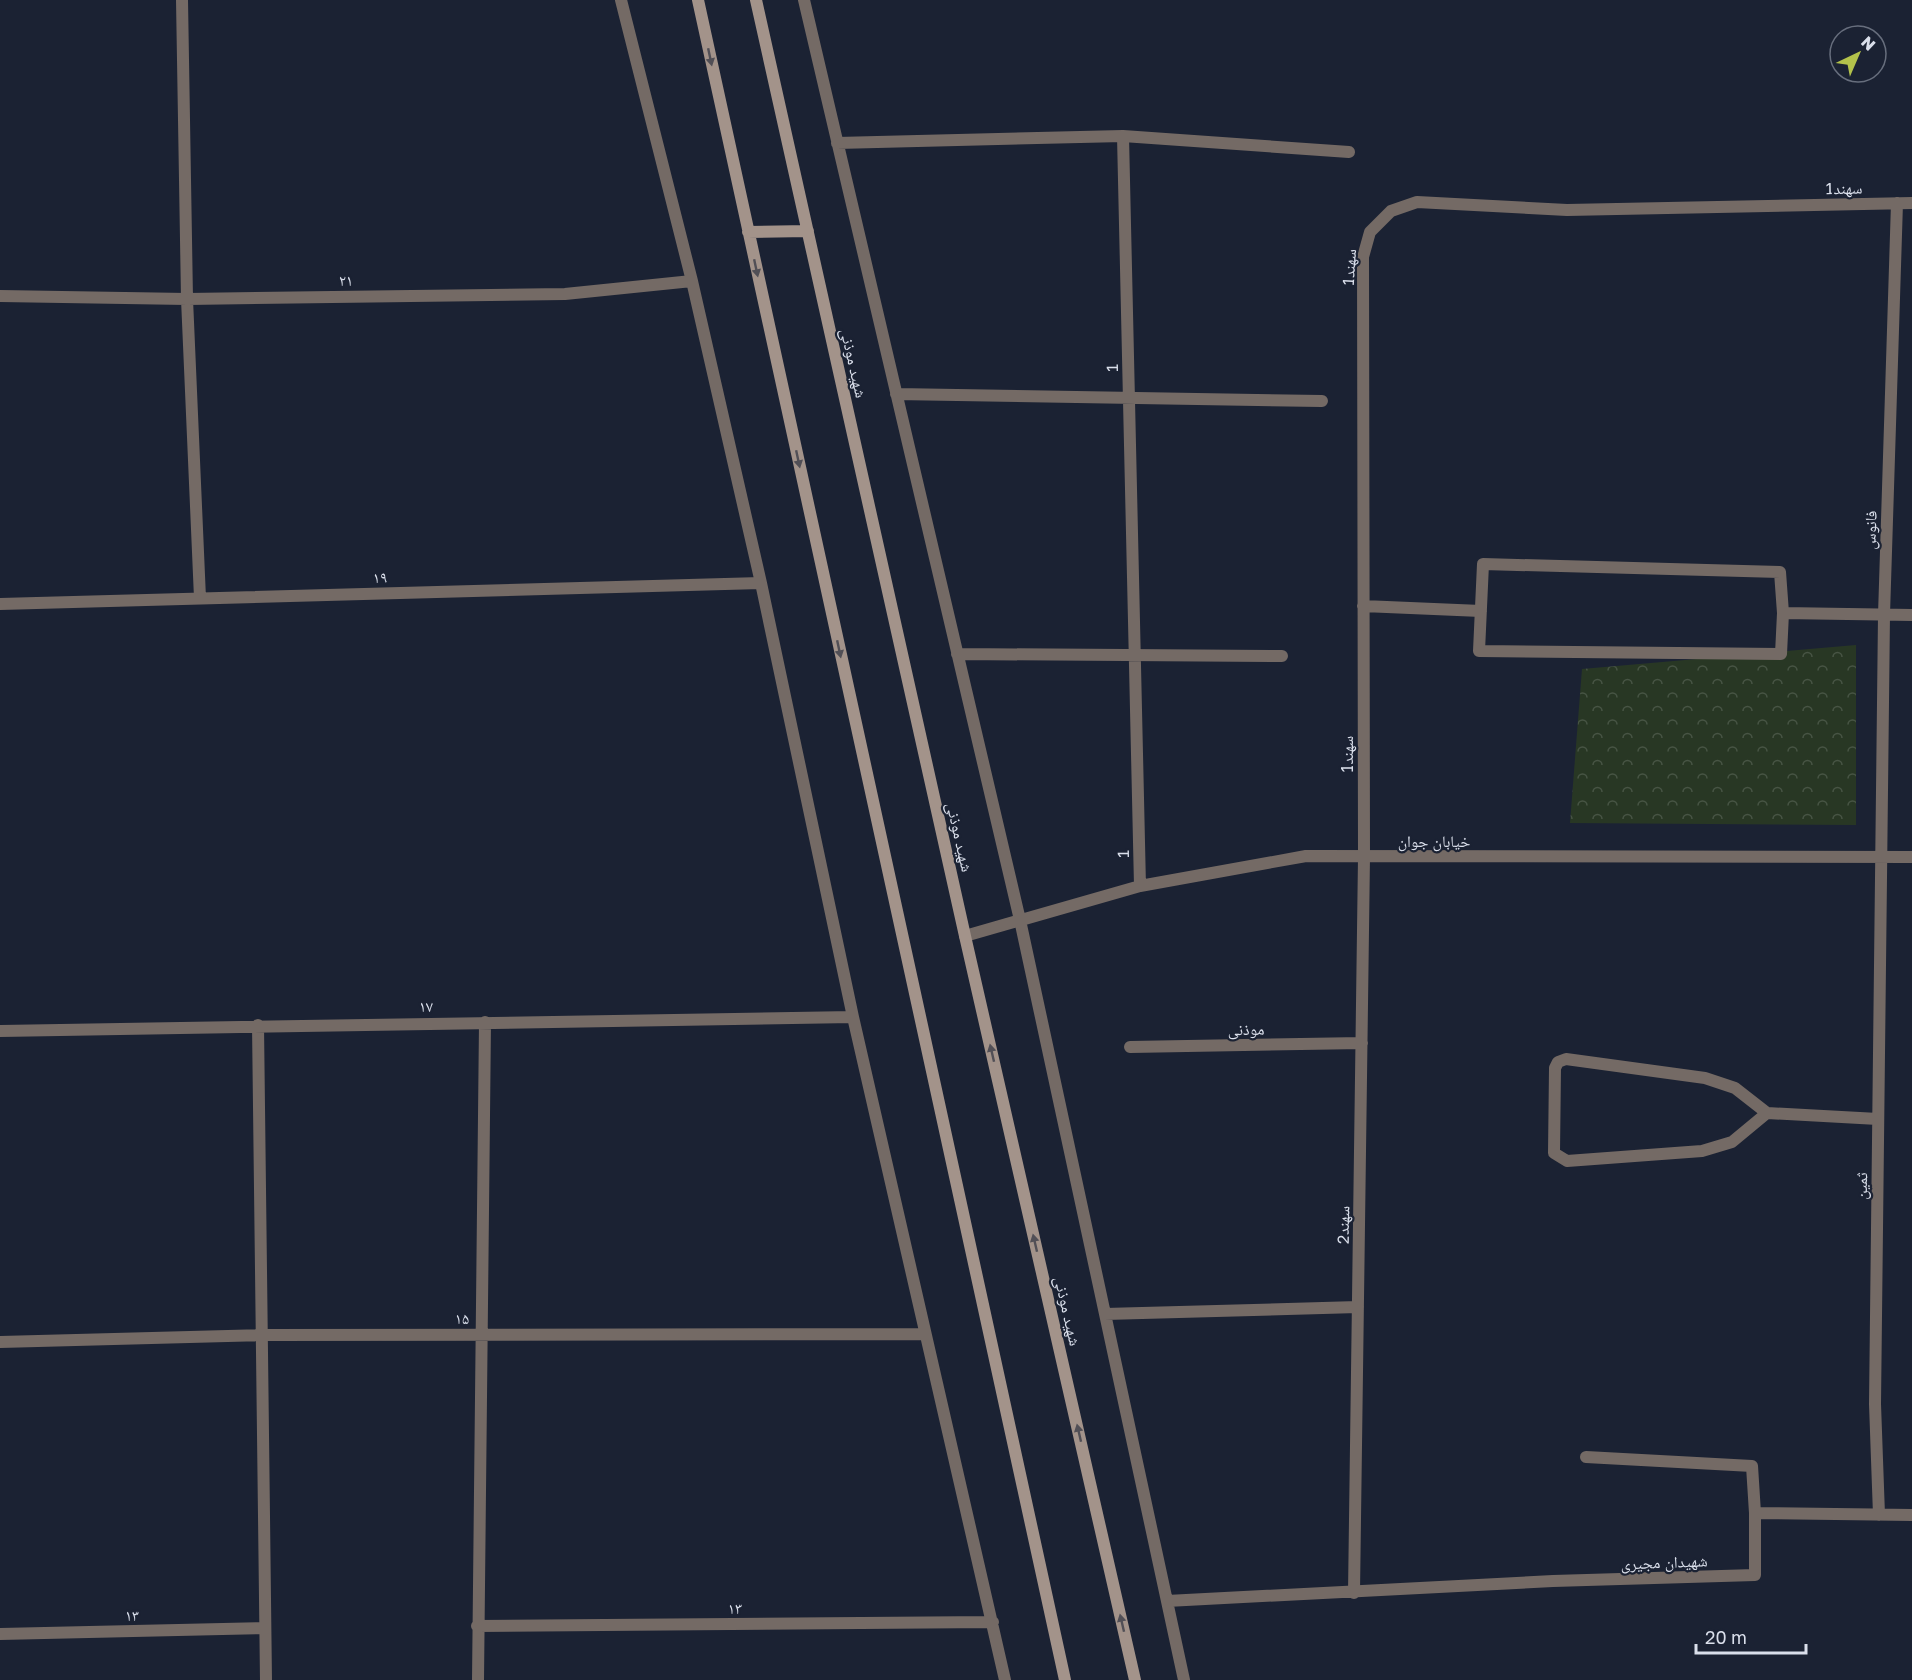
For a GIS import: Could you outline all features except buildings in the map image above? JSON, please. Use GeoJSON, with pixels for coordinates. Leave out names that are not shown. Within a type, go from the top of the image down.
{"type":"FeatureCollection","features":[{"type":"Feature","properties":{"kind":"main road"},"geometry":{"type":"LineString","coordinates":[[698,0],[1065,1680]]}},
{"type":"Feature","properties":{"kind":"main road","name":"شهید موذنی"},"geometry":{"type":"LineString","coordinates":[[756,0],[965,936],[1135,1680]]}},
{"type":"Feature","properties":{"kind":"main road"},"geometry":{"type":"LineString","coordinates":[[748,232],[808,231]]}},
{"type":"Feature","properties":{"kind":"street"},"geometry":{"type":"LineString","coordinates":[[182,0],[187,299],[200,598]]}},
{"type":"Feature","properties":{"kind":"street"},"geometry":{"type":"LineString","coordinates":[[621,0],[692,280],[761,583],[853,1017],[1005,1680]]}},
{"type":"Feature","properties":{"kind":"street"},"geometry":{"type":"LineString","coordinates":[[804,0],[1020,920],[1184,1680]]}},
{"type":"Feature","properties":{"kind":"street"},"geometry":{"type":"LineString","coordinates":[[837,143],[1123,136],[1349,152]]}},
{"type":"Feature","properties":{"kind":"street","name":"1"},"geometry":{"type":"LineString","coordinates":[[1123,136],[1140,886]]}},
{"type":"Feature","properties":{"kind":"street","name":"1سهند"},"geometry":{"type":"LineString","coordinates":[[1364,857],[1363,256],[1370,232],[1391,211],[1417,202],[1568,210],[1912,203]]}},
{"type":"Feature","properties":{"kind":"street","name":"فانوس"},"geometry":{"type":"LineString","coordinates":[[1882,857],[1884,615],[1897,203]]}},
{"type":"Feature","properties":{"kind":"street","name":"۲۱"},"geometry":{"type":"LineString","coordinates":[[0,296],[187,299],[565,294],[692,280]]}},
{"type":"Feature","properties":{"kind":"street"},"geometry":{"type":"LineString","coordinates":[[896,394],[1322,401]]}},
{"type":"Feature","properties":{"kind":"street"},"geometry":{"type":"LineString","coordinates":[[1483,564],[1780,572],[1783,613],[1781,654],[1479,651],[1483,564]]}},
{"type":"Feature","properties":{"kind":"street","name":"۱۹"},"geometry":{"type":"LineString","coordinates":[[0,604],[761,583]]}},
{"type":"Feature","properties":{"kind":"street"},"geometry":{"type":"LineString","coordinates":[[1363,606],[1481,610]]}},
{"type":"Feature","properties":{"kind":"street"},"geometry":{"type":"LineString","coordinates":[[1783,613],[1912,615]]}},
{"type":"Feature","properties":{"kind":"street"},"geometry":{"type":"LineString","coordinates":[[957,654],[1135,657],[1282,656]]}},
{"type":"Feature","properties":{"kind":"street","name":"خیابان جوان"},"geometry":{"type":"LineString","coordinates":[[965,936],[1140,886],[1306,856],[1912,857]]}},
{"type":"Feature","properties":{"kind":"street","name":"2سهند"},"geometry":{"type":"LineString","coordinates":[[1354,1593],[1364,857]]}},
{"type":"Feature","properties":{"kind":"street","name":"ثمین"},"geometry":{"type":"LineString","coordinates":[[1879,1515],[1875,1404],[1882,857]]}},
{"type":"Feature","properties":{"kind":"street","name":"۱۷"},"geometry":{"type":"LineString","coordinates":[[0,1031],[853,1017]]}},
{"type":"Feature","properties":{"kind":"street"},"geometry":{"type":"LineString","coordinates":[[478,1680],[484,1022]]}},
{"type":"Feature","properties":{"kind":"street"},"geometry":{"type":"LineString","coordinates":[[258,1025],[266,1680]]}},
{"type":"Feature","properties":{"kind":"street","name":"موذنی"},"geometry":{"type":"LineString","coordinates":[[1130,1047],[1362,1043]]}},
{"type":"Feature","properties":{"kind":"street"},"geometry":{"type":"LineString","coordinates":[[1767,1113],[1732,1142],[1702,1151],[1567,1161],[1554,1153],[1555,1068],[1558,1062],[1566,1059],[1705,1078],[1735,1088],[1767,1113],[1878,1119]]}},
{"type":"Feature","properties":{"kind":"street"},"geometry":{"type":"LineString","coordinates":[[1105,1314],[1358,1307]]}},
{"type":"Feature","properties":{"kind":"street","name":"۱۵"},"geometry":{"type":"LineString","coordinates":[[0,1342],[262,1335],[924,1334]]}},
{"type":"Feature","properties":{"kind":"street"},"geometry":{"type":"LineString","coordinates":[[1586,1457],[1752,1466],[1755,1513],[1912,1515]]}},
{"type":"Feature","properties":{"kind":"street","name":"شهیدان مجیری"},"geometry":{"type":"LineString","coordinates":[[1354,1593],[1553,1581],[1755,1575],[1755,1513]]}},
{"type":"Feature","properties":{"kind":"street"},"geometry":{"type":"LineString","coordinates":[[1167,1601],[1354,1593]]}},
{"type":"Feature","properties":{"kind":"street","name":"۱۳"},"geometry":{"type":"LineString","coordinates":[[477,1626],[993,1622]]}},
{"type":"Feature","properties":{"kind":"street","name":"۱۳"},"geometry":{"type":"LineString","coordinates":[[0,1634],[265,1628]]}},
{"type":"Feature","properties":{"kind":"green space"},"geometry":{"type":"Polygon","coordinates":[[[1856,645],[1856,825],[1570,823],[1582,669],[1856,645]]]}}]}
